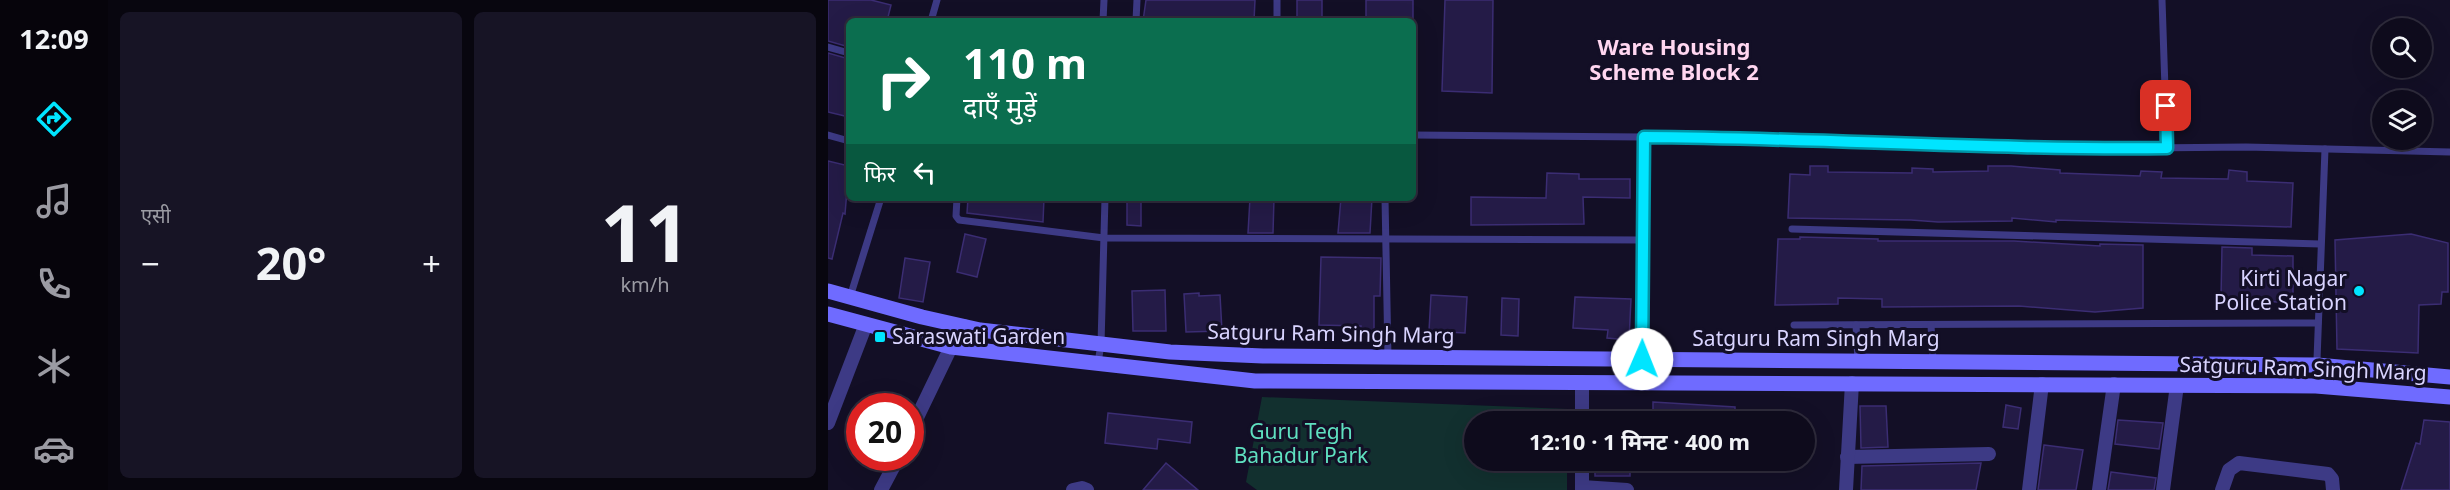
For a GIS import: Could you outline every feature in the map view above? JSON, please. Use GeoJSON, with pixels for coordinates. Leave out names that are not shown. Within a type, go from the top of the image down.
{"type":"FeatureCollection","features":[{"type":"Feature","properties":{"kind":"main road","name":"Satguru Ram Singh Marg"},"geometry":{"type":"LineString","coordinates":[[828,291],[964,326],[1170,352],[1263,356],[2318,365],[2450,377]]}},
{"type":"Feature","properties":{"kind":"main road","name":"Satguru Ram Singh Marg"},"geometry":{"type":"LineString","coordinates":[[828,314],[951,347],[1254,381],[2316,386],[2450,397]]}},
{"type":"Feature","properties":{"kind":"street"},"geometry":{"type":"LineString","coordinates":[[828,423],[866,324]]}},
{"type":"Feature","properties":{"kind":"street"},"geometry":{"type":"LineString","coordinates":[[924,403],[951,347],[964,326]]}},
{"type":"Feature","properties":{"kind":"street"},"geometry":{"type":"LineString","coordinates":[[1582,382],[1582,411]]}},
{"type":"Feature","properties":{"kind":"street"},"geometry":{"type":"LineString","coordinates":[[1845,490],[1852,383]]}},
{"type":"Feature","properties":{"kind":"street"},"geometry":{"type":"LineString","coordinates":[[2029,490],[2042,384]]}},
{"type":"Feature","properties":{"kind":"street"},"geometry":{"type":"LineString","coordinates":[[2099,490],[2114,384]]}},
{"type":"Feature","properties":{"kind":"street"},"geometry":{"type":"LineString","coordinates":[[2163,490],[2177,385]]}},
{"type":"Feature","properties":{"kind":"street"},"geometry":{"type":"LineString","coordinates":[[1847,458],[1989,454]]}},
{"type":"Feature","properties":{"kind":"street"},"geometry":{"type":"LineString","coordinates":[[2222,490],[2229,470],[2239,463],[2328,474],[2332,479],[2333,490]]}},
{"type":"Feature","properties":{"kind":"street"},"geometry":{"type":"LineString","coordinates":[[881,490],[891,471]]}},
{"type":"Feature","properties":{"kind":"street"},"geometry":{"type":"LineString","coordinates":[[1582,471],[1582,489],[1627,490]]}},
{"type":"Feature","properties":{"kind":"street"},"geometry":{"type":"LineString","coordinates":[[1073,490],[1082,488],[1087,490]]}},
{"type":"Feature","properties":{"kind":"lane"},"geometry":{"type":"LineString","coordinates":[[932,18],[937,0]]}},
{"type":"Feature","properties":{"kind":"lane"},"geometry":{"type":"LineString","coordinates":[[1103,18],[1104,0]]}},
{"type":"Feature","properties":{"kind":"lane"},"geometry":{"type":"LineString","coordinates":[[1136,18],[1137,0]]}},
{"type":"Feature","properties":{"kind":"lane"},"geometry":{"type":"LineString","coordinates":[[1277,0],[1277,18]]}},
{"type":"Feature","properties":{"kind":"lane"},"geometry":{"type":"LineString","coordinates":[[2162,0],[2167,148]]}},
{"type":"Feature","properties":{"kind":"lane"},"geometry":{"type":"LineString","coordinates":[[828,47],[846,52]]}},
{"type":"Feature","properties":{"kind":"lane"},"geometry":{"type":"LineString","coordinates":[[828,135],[846,140]]}},
{"type":"Feature","properties":{"kind":"lane"},"geometry":{"type":"LineString","coordinates":[[1416,135],[1763,138],[2048,149],[2325,149],[2450,152]]}},
{"type":"Feature","properties":{"kind":"lane"},"geometry":{"type":"LineString","coordinates":[[1642,359],[1644,137]]}},
{"type":"Feature","properties":{"kind":"lane"},"geometry":{"type":"LineString","coordinates":[[2316,386],[2325,149]]}},
{"type":"Feature","properties":{"kind":"lane"},"geometry":{"type":"LineString","coordinates":[[850,297],[880,201]]}},
{"type":"Feature","properties":{"kind":"lane"},"geometry":{"type":"LineString","coordinates":[[957,201],[956,216],[959,220],[1104,238],[1644,240]]}},
{"type":"Feature","properties":{"kind":"lane"},"geometry":{"type":"LineString","coordinates":[[1098,364],[1101,344],[1105,201]]}},
{"type":"Feature","properties":{"kind":"lane"},"geometry":{"type":"LineString","coordinates":[[1385,201],[1388,357]]}},
{"type":"Feature","properties":{"kind":"lane"},"geometry":{"type":"LineString","coordinates":[[1792,229],[2320,244]]}},
{"type":"Feature","properties":{"kind":"lane"},"geometry":{"type":"LineString","coordinates":[[1794,326],[2318,323]]}},
{"type":"Feature","properties":{"kind":"lane"},"geometry":{"type":"LineString","coordinates":[[1856,325],[1858,361]]}},
{"type":"Feature","properties":{"kind":"lane"},"geometry":{"type":"LineString","coordinates":[[1931,325],[1933,361]]}},
{"type":"Feature","properties":{"kind":"green space","name":"Guru Tegh Bahadur Park"},"geometry":{"type":"Polygon","coordinates":[[[1262,397],[1568,409],[1568,411],[1464,411],[1464,471],[1567,471],[1567,490],[1257,490],[1246,482],[1262,397]]]}},
{"type":"Feature","properties":{"kind":"building"},"geometry":{"type":"Polygon","coordinates":[[[828,0],[871,0],[891,5],[888,18],[846,18],[846,46],[828,41],[828,0]]]}},
{"type":"Feature","properties":{"kind":"building"},"geometry":{"type":"Polygon","coordinates":[[[1146,0],[1255,0],[1254,18],[1143,18],[1146,0]]]}},
{"type":"Feature","properties":{"kind":"building"},"geometry":{"type":"Polygon","coordinates":[[[1297,0],[1322,0],[1322,18],[1297,18],[1297,0]]]}},
{"type":"Feature","properties":{"kind":"building"},"geometry":{"type":"Polygon","coordinates":[[[1366,0],[1413,0],[1413,18],[1366,18],[1366,0]]]}},
{"type":"Feature","properties":{"kind":"building"},"geometry":{"type":"Polygon","coordinates":[[[1445,0],[1493,0],[1492,93],[1442,91],[1445,0]]]}},
{"type":"Feature","properties":{"kind":"building"},"geometry":{"type":"Polygon","coordinates":[[[828,53],[846,58],[846,116],[828,112],[828,53]]]}},
{"type":"Feature","properties":{"kind":"building"},"geometry":{"type":"Polygon","coordinates":[[[828,161],[846,165],[846,201],[845,214],[843,213],[832,259],[828,258],[828,161]]]}},
{"type":"Feature","properties":{"kind":"building"},"geometry":{"type":"Polygon","coordinates":[[[1810,166],[1828,166],[1828,172],[1912,173],[1912,168],[1933,169],[1933,172],[1988,171],[1988,166],[2011,166],[2060,170],[2060,173],[2140,176],[2141,171],[2162,172],[2161,178],[2228,179],[2229,170],[2247,172],[2247,181],[2293,183],[2291,227],[2056,220],[2056,222],[2012,218],[2012,221],[1938,222],[1788,218],[1790,174],[1810,175],[1810,166]]]}},
{"type":"Feature","properties":{"kind":"building"},"geometry":{"type":"Polygon","coordinates":[[[1547,173],[1579,174],[1579,179],[1630,179],[1630,198],[1583,197],[1584,224],[1471,225],[1471,197],[1546,198],[1547,173]]]}},
{"type":"Feature","properties":{"kind":"building"},"geometry":{"type":"Polygon","coordinates":[[[968,201],[1044,201],[1043,222],[967,213],[968,201]]]}},
{"type":"Feature","properties":{"kind":"building"},"geometry":{"type":"Polygon","coordinates":[[[1127,201],[1141,201],[1141,226],[1127,225],[1127,201]]]}},
{"type":"Feature","properties":{"kind":"building"},"geometry":{"type":"Polygon","coordinates":[[[1250,201],[1274,201],[1273,233],[1248,233],[1250,201]]]}},
{"type":"Feature","properties":{"kind":"building"},"geometry":{"type":"Polygon","coordinates":[[[1341,201],[1372,201],[1370,233],[1338,233],[1341,201]]]}},
{"type":"Feature","properties":{"kind":"building"},"geometry":{"type":"Polygon","coordinates":[[[965,234],[986,239],[977,277],[957,272],[965,234]]]}},
{"type":"Feature","properties":{"kind":"building","name":"Kirti Nagar Police Station"},"geometry":{"type":"Polygon","coordinates":[[[2411,234],[2448,243],[2448,292],[2442,292],[2441,304],[2419,305],[2418,353],[2337,349],[2335,240],[2411,234]]]}},
{"type":"Feature","properties":{"kind":"building"},"geometry":{"type":"Polygon","coordinates":[[[1800,237],[1878,239],[1878,241],[2014,241],[2100,246],[2100,244],[2143,245],[2143,308],[2095,312],[2019,306],[1882,307],[1882,299],[1838,298],[1838,304],[1775,305],[1778,239],[1800,239],[1800,237]]]}},
{"type":"Feature","properties":{"kind":"building"},"geometry":{"type":"Polygon","coordinates":[[[2222,247],[2252,248],[2252,255],[2293,256],[2293,303],[2221,298],[2222,247]]]}},
{"type":"Feature","properties":{"kind":"building"},"geometry":{"type":"Polygon","coordinates":[[[1321,257],[1381,258],[1380,296],[1374,296],[1374,335],[1361,335],[1361,326],[1319,325],[1321,257]]]}},
{"type":"Feature","properties":{"kind":"building"},"geometry":{"type":"Polygon","coordinates":[[[905,258],[930,262],[923,302],[899,298],[905,258]]]}},
{"type":"Feature","properties":{"kind":"building"},"geometry":{"type":"Polygon","coordinates":[[[1165,290],[1166,331],[1133,331],[1132,291],[1165,290]]]}},
{"type":"Feature","properties":{"kind":"building"},"geometry":{"type":"Polygon","coordinates":[[[1199,293],[1199,296],[1220,295],[1222,331],[1186,332],[1184,294],[1199,293]]]}},
{"type":"Feature","properties":{"kind":"building"},"geometry":{"type":"Polygon","coordinates":[[[1431,295],[1467,297],[1465,333],[1429,331],[1431,295]]]}},
{"type":"Feature","properties":{"kind":"building"},"geometry":{"type":"Polygon","coordinates":[[[1575,297],[1631,299],[1629,340],[1607,338],[1608,330],[1573,328],[1575,297]]]}},
{"type":"Feature","properties":{"kind":"building"},"geometry":{"type":"Polygon","coordinates":[[[1502,298],[1519,299],[1518,336],[1501,335],[1502,298]]]}},
{"type":"Feature","properties":{"kind":"building"},"geometry":{"type":"Polygon","coordinates":[[[1653,402],[1735,407],[1735,411],[1653,411],[1653,402]]]}},
{"type":"Feature","properties":{"kind":"building"},"geometry":{"type":"Polygon","coordinates":[[[2006,405],[2021,408],[2018,429],[2003,427],[2006,405]]]}},
{"type":"Feature","properties":{"kind":"building"},"geometry":{"type":"Polygon","coordinates":[[[1860,406],[1886,406],[1888,447],[1861,448],[1860,406]]]}},
{"type":"Feature","properties":{"kind":"building"},"geometry":{"type":"Polygon","coordinates":[[[1108,413],[1192,422],[1190,443],[1158,439],[1157,449],[1105,443],[1108,413]]]}},
{"type":"Feature","properties":{"kind":"building"},"geometry":{"type":"Polygon","coordinates":[[[2118,420],[2163,423],[2159,449],[2115,444],[2118,420]]]}},
{"type":"Feature","properties":{"kind":"building"},"geometry":{"type":"Polygon","coordinates":[[[2424,420],[2450,422],[2450,490],[2401,490],[2416,443],[2420,444],[2424,420]]]}},
{"type":"Feature","properties":{"kind":"building"},"geometry":{"type":"Polygon","coordinates":[[[2044,445],[2083,450],[2076,490],[2038,490],[2044,445]]]}},
{"type":"Feature","properties":{"kind":"building"},"geometry":{"type":"Polygon","coordinates":[[[1166,463],[1198,490],[1143,490],[1166,463]]]}},
{"type":"Feature","properties":{"kind":"building"},"geometry":{"type":"Polygon","coordinates":[[[1981,463],[1976,490],[1861,490],[1862,466],[1981,463]]]}},
{"type":"Feature","properties":{"kind":"building"},"geometry":{"type":"Polygon","coordinates":[[[1595,471],[1630,471],[1630,476],[1595,476],[1595,471]]]}},
{"type":"Feature","properties":{"kind":"building"},"geometry":{"type":"Polygon","coordinates":[[[2111,472],[2156,478],[2154,490],[2108,490],[2111,472]]]}},
{"type":"Feature","properties":{"kind":"place","name":"Kirti Nagar Police Station"},"geometry":{"type":"Point","coordinates":[2359,291]}},
{"type":"Feature","properties":{"kind":"place","name":"Saraswati Garden"},"geometry":{"type":"Point","coordinates":[880,337]}},
{"type":"Feature","properties":{"kind":"district","name":"Ware Housing Scheme Block 2"},"geometry":{"type":"Point","coordinates":[1674,60]}},
{"type":"Feature","properties":{"kind":"route"},"geometry":{"type":"LineString","coordinates":[[1642,359],[1644,137],[1763,138],[2048,149],[2167,148],[2166,106]]}}]}
